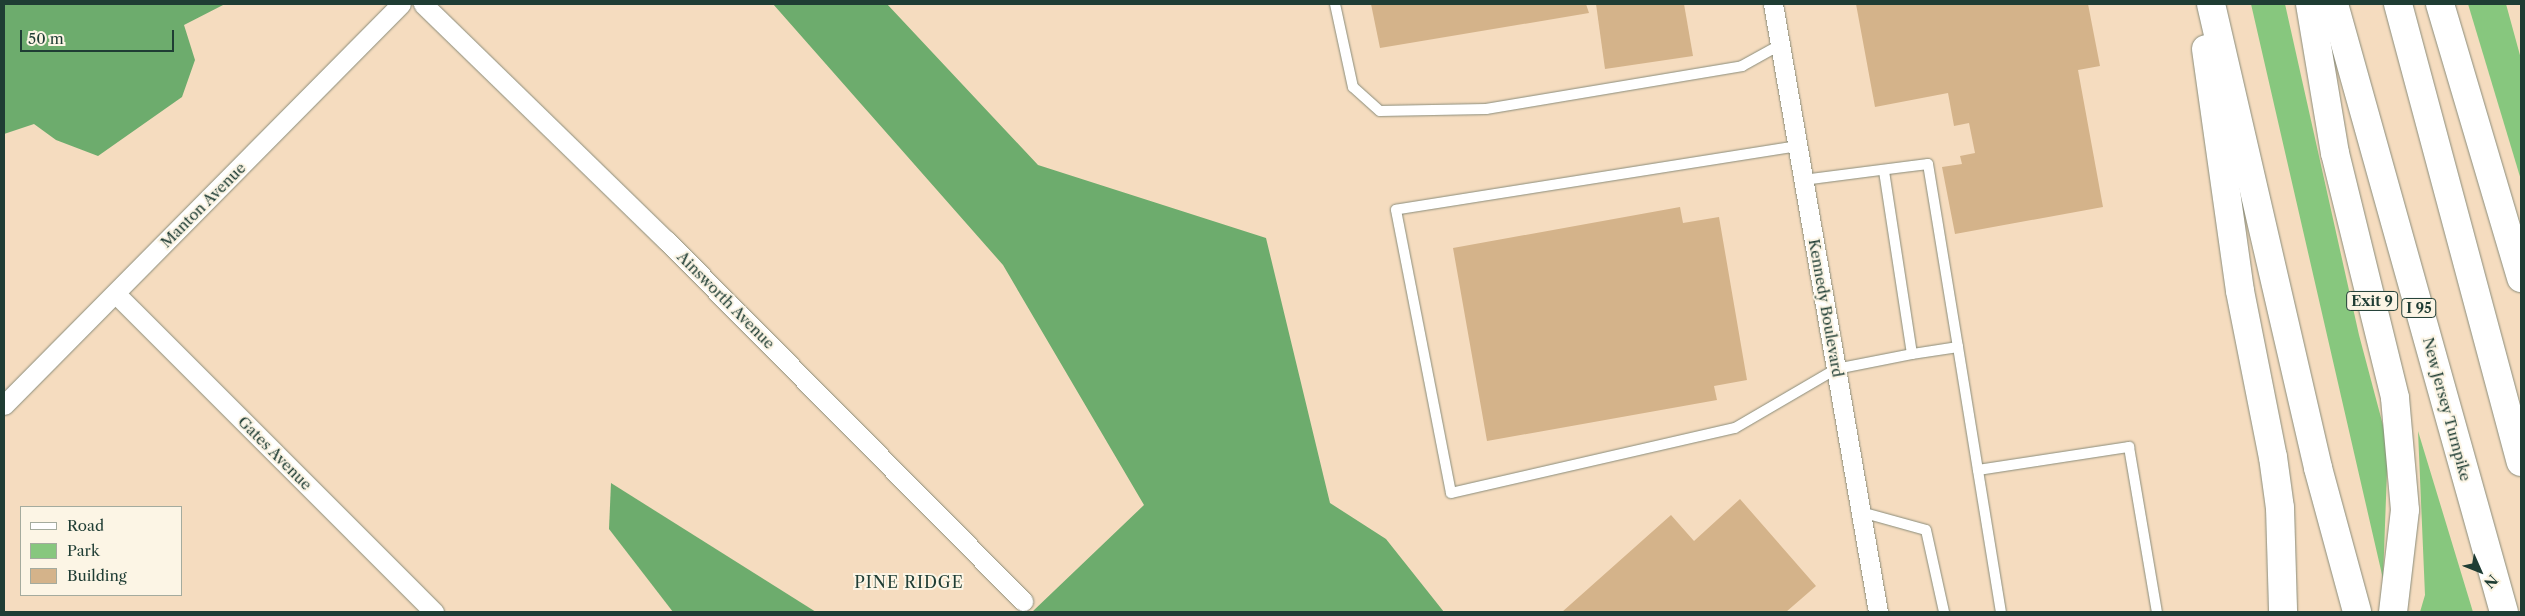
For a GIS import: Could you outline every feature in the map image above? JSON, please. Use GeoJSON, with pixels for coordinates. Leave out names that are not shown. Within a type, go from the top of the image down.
{"type":"FeatureCollection","features":[{"type":"Feature","properties":{"kind":"highway"},"geometry":{"type":"LineString","coordinates":[[2196,4],[2240,291],[2274,457],[2280,508],[2283,612]]}},
{"type":"Feature","properties":{"kind":"highway"},"geometry":{"type":"LineString","coordinates":[[2211,4],[2316,459],[2357,612]]}},
{"type":"Feature","properties":{"kind":"highway","name":"Exit 9"},"geometry":{"type":"LineString","coordinates":[[2310,4],[2335,153],[2395,398],[2405,510],[2394,607]]}},
{"type":"Feature","properties":{"kind":"highway","name":"New Jersey Turnpike"},"geometry":{"type":"LineString","coordinates":[[2334,4],[2504,612]]}},
{"type":"Feature","properties":{"kind":"highway"},"geometry":{"type":"LineString","coordinates":[[2398,4],[2521,462]]}},
{"type":"Feature","properties":{"kind":"highway"},"geometry":{"type":"LineString","coordinates":[[2440,4],[2521,278]]}},
{"type":"Feature","properties":{"kind":"street","name":"Manton Avenue"},"geometry":{"type":"LineString","coordinates":[[4,405],[401,4]]}},
{"type":"Feature","properties":{"kind":"street","name":"Ainsworth Avenue"},"geometry":{"type":"LineString","coordinates":[[424,4],[666,240],[1023,601]]}},
{"type":"Feature","properties":{"kind":"street","name":"Kennedy Boulevard"},"geometry":{"type":"LineString","coordinates":[[1773,4],[1878,612]]}},
{"type":"Feature","properties":{"kind":"street","name":"Gates Avenue"},"geometry":{"type":"LineString","coordinates":[[116,294],[434,612]]}},
{"type":"Feature","properties":{"kind":"lane"},"geometry":{"type":"LineString","coordinates":[[1335,4],[1353,87],[1380,111],[1486,109],[1742,66],[1780,45]]}},
{"type":"Feature","properties":{"kind":"lane"},"geometry":{"type":"LineString","coordinates":[[1798,146],[1396,210],[1451,493],[1735,428],[1836,368],[1958,347]]}},
{"type":"Feature","properties":{"kind":"lane"},"geometry":{"type":"LineString","coordinates":[[1803,180],[1928,164],[2001,612]]}},
{"type":"Feature","properties":{"kind":"lane"},"geometry":{"type":"LineString","coordinates":[[1884,170],[1912,354]]}},
{"type":"Feature","properties":{"kind":"lane"},"geometry":{"type":"LineString","coordinates":[[1978,470],[2129,447],[2157,612]]}},
{"type":"Feature","properties":{"kind":"lane"},"geometry":{"type":"LineString","coordinates":[[1861,512],[1926,530],[1944,612]]}},
{"type":"Feature","properties":{"kind":"green space"},"geometry":{"type":"Polygon","coordinates":[[[4,4],[225,4],[184,25],[195,60],[182,97],[98,156],[56,140],[34,124],[4,134],[4,4]]]}},
{"type":"Feature","properties":{"kind":"green space"},"geometry":{"type":"Polygon","coordinates":[[[773,4],[887,4],[1038,165],[1266,238],[1330,503],[1386,539],[1444,612],[1032,612],[1144,505],[1003,265],[773,4]]]}},
{"type":"Feature","properties":{"kind":"green space"},"geometry":{"type":"Polygon","coordinates":[[[2251,4],[2285,4],[2359,335],[2388,444],[2383,579],[2251,4]]]}},
{"type":"Feature","properties":{"kind":"green space"},"geometry":{"type":"Polygon","coordinates":[[[2468,4],[2506,4],[2521,59],[2521,180],[2468,4]]]}},
{"type":"Feature","properties":{"kind":"green space"},"geometry":{"type":"Polygon","coordinates":[[[2418,431],[2473,612],[2420,612],[2425,595],[2418,431]]]}},
{"type":"Feature","properties":{"kind":"green space"},"geometry":{"type":"Polygon","coordinates":[[[611,483],[816,612],[673,612],[609,529],[611,483]]]}},
{"type":"Feature","properties":{"kind":"building"},"geometry":{"type":"Polygon","coordinates":[[[1371,4],[1586,4],[1589,13],[1380,48],[1371,4]]]}},
{"type":"Feature","properties":{"kind":"building"},"geometry":{"type":"Polygon","coordinates":[[[1596,4],[1684,4],[1693,56],[1605,69],[1596,4]]]}},
{"type":"Feature","properties":{"kind":"building"},"geometry":{"type":"Polygon","coordinates":[[[1856,4],[2088,4],[2100,66],[2078,70],[2103,207],[1955,234],[1942,167],[1962,164],[1960,156],[1975,153],[1969,123],[1954,126],[1948,93],[1875,107],[1856,4]]]}},
{"type":"Feature","properties":{"kind":"building"},"geometry":{"type":"Polygon","coordinates":[[[1680,207],[1683,223],[1719,217],[1747,380],[1714,386],[1717,400],[1487,441],[1453,248],[1680,207]]]}},
{"type":"Feature","properties":{"kind":"building"},"geometry":{"type":"Polygon","coordinates":[[[1740,499],[1816,586],[1786,612],[1562,612],[1671,515],[1694,541],[1740,499]]]}},
{"type":"Feature","properties":{"kind":"district","name":"PINE RIDGE"},"geometry":{"type":"Point","coordinates":[909,582]}}]}
